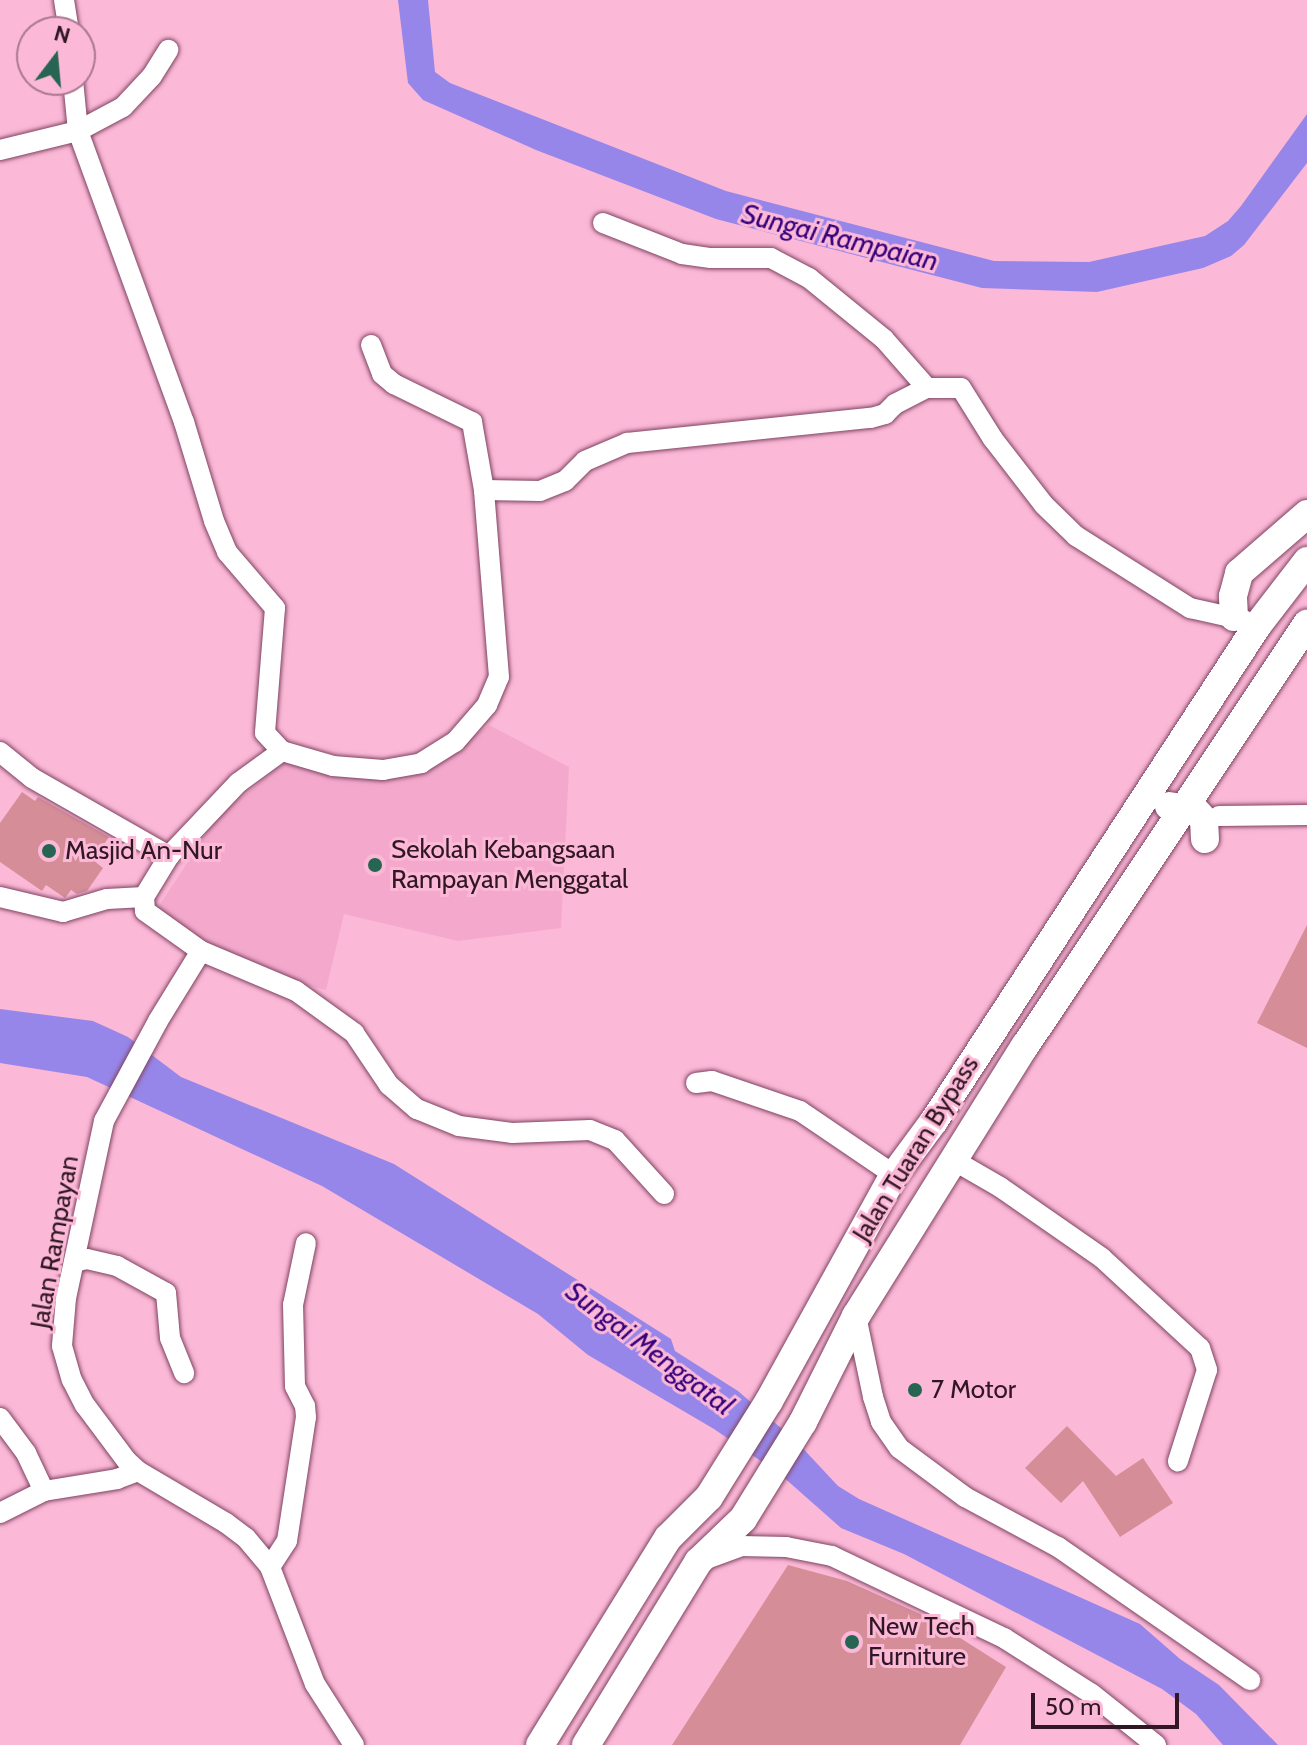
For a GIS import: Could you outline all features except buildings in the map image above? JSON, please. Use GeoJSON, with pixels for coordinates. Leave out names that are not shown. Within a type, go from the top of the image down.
{"type":"FeatureCollection","features":[{"type":"Feature","properties":{"kind":"highway"},"geometry":{"type":"LineString","coordinates":[[1307,514],[1239,573],[1233,596],[1245,621],[1285,618],[1307,600]]}},
{"type":"Feature","properties":{"kind":"highway","name":"Jalan Tuaran Bypass"},"geometry":{"type":"LineString","coordinates":[[540,1745],[668,1538],[709,1497],[769,1401],[894,1175],[934,1121],[1126,827],[1245,621],[1307,561]]}},
{"type":"Feature","properties":{"kind":"highway","name":"Jalan Tuaran Bypass"},"geometry":{"type":"LineString","coordinates":[[586,1745],[698,1562],[743,1519],[803,1422],[856,1316],[1025,1046],[1307,624]]}},
{"type":"Feature","properties":{"kind":"highway"},"geometry":{"type":"LineString","coordinates":[[1126,827],[1157,809],[1184,807],[1195,810],[1212,828]]}},
{"type":"Feature","properties":{"kind":"street"},"geometry":{"type":"LineString","coordinates":[[0,150],[78,131],[123,107],[152,76],[168,50]]}},
{"type":"Feature","properties":{"kind":"street"},"geometry":{"type":"LineString","coordinates":[[75,96],[78,131],[151,330],[227,552],[275,608],[265,733],[282,751],[333,766],[383,770],[421,763],[455,742],[487,705],[499,677],[484,490],[472,422],[394,384],[382,374],[371,345]]}},
{"type":"Feature","properties":{"kind":"street"},"geometry":{"type":"LineString","coordinates":[[603,223],[682,254],[711,258],[771,258],[809,278],[884,339],[927,388]]}},
{"type":"Feature","properties":{"kind":"street"},"geometry":{"type":"LineString","coordinates":[[484,490],[540,491],[565,481],[585,461],[627,443],[871,418],[885,414],[927,388],[961,388],[993,439],[1044,505],[1076,536],[1190,608],[1245,621]]}},
{"type":"Feature","properties":{"kind":"street"},"geometry":{"type":"LineString","coordinates":[[282,751],[238,783],[169,856],[144,897],[145,911],[201,951],[296,991],[354,1033],[389,1085],[417,1109],[459,1126],[512,1133],[590,1130],[615,1140],[664,1194]]}},
{"type":"Feature","properties":{"kind":"street"},"geometry":{"type":"LineString","coordinates":[[0,752],[32,778],[169,856]]}},
{"type":"Feature","properties":{"kind":"street"},"geometry":{"type":"LineString","coordinates":[[1212,828],[1307,815]]}},
{"type":"Feature","properties":{"kind":"street"},"geometry":{"type":"LineString","coordinates":[[0,897],[63,912],[107,899],[144,897]]}},
{"type":"Feature","properties":{"kind":"street","name":"Jalan Rampayan"},"geometry":{"type":"LineString","coordinates":[[201,951],[158,1021],[104,1121],[62,1322],[62,1346],[72,1380],[99,1426],[138,1471],[226,1523],[246,1538],[270,1567],[315,1684],[354,1745]]}},
{"type":"Feature","properties":{"kind":"street"},"geometry":{"type":"LineString","coordinates":[[696,1083],[712,1081],[800,1111],[894,1175]]}},
{"type":"Feature","properties":{"kind":"street"},"geometry":{"type":"LineString","coordinates":[[955,1161],[1011,1194],[1102,1258],[1200,1348],[1207,1370],[1178,1461]]}},
{"type":"Feature","properties":{"kind":"street"},"geometry":{"type":"LineString","coordinates":[[270,1567],[287,1541],[306,1417],[305,1406],[295,1386],[293,1305],[306,1243]]}},
{"type":"Feature","properties":{"kind":"street"},"geometry":{"type":"LineString","coordinates":[[74,1262],[87,1259],[117,1266],[166,1293],[170,1338],[184,1373]]}},
{"type":"Feature","properties":{"kind":"street"},"geometry":{"type":"LineString","coordinates":[[856,1316],[881,1422],[899,1448],[965,1497],[1058,1547],[1250,1680]]}},
{"type":"Feature","properties":{"kind":"street"},"geometry":{"type":"LineString","coordinates":[[0,1418],[26,1453],[44,1491]]}},
{"type":"Feature","properties":{"kind":"street"},"geometry":{"type":"LineString","coordinates":[[0,1513],[44,1491],[117,1479],[138,1471]]}},
{"type":"Feature","properties":{"kind":"street"},"geometry":{"type":"LineString","coordinates":[[698,1562],[741,1546],[786,1547],[832,1556],[1004,1638],[1092,1694],[1156,1745]]}},
{"type":"Feature","properties":{"kind":"shaded area","name":"Sekolah Kebangsaan Rampayan Menggatal"},"geometry":{"type":"Polygon","coordinates":[[[489,725],[569,767],[561,928],[458,941],[344,914],[326,990],[281,979],[216,952],[155,912],[217,817],[290,758],[349,772],[446,756],[489,725]]]}},
{"type":"Feature","properties":{"kind":"water","name":"Sungai Rampaian"},"geometry":{"type":"Polygon","coordinates":[[[398,0],[428,0],[435,72],[450,83],[726,191],[994,261],[1089,262],[1205,236],[1228,221],[1241,206],[1307,114],[1307,163],[1244,245],[1231,256],[1203,268],[1097,292],[982,288],[716,219],[536,150],[423,100],[408,83],[398,0]]]}},
{"type":"Feature","properties":{"kind":"water","name":"Sungai Menggatal"},"geometry":{"type":"Polygon","coordinates":[[[0,1009],[93,1021],[128,1037],[181,1077],[394,1164],[671,1339],[675,1351],[738,1391],[796,1441],[838,1486],[859,1499],[1140,1624],[1180,1659],[1219,1685],[1278,1745],[1223,1745],[1196,1714],[1162,1689],[904,1554],[841,1528],[781,1475],[714,1429],[588,1355],[538,1314],[322,1186],[87,1077],[0,1063],[0,1009]]]}},
{"type":"Feature","properties":{"kind":"place","name":"Masjid An-Nur"},"geometry":{"type":"Point","coordinates":[49,851]}},
{"type":"Feature","properties":{"kind":"place","name":"Sekolah Kebangsaan Rampayan Menggatal"},"geometry":{"type":"Point","coordinates":[375,865]}},
{"type":"Feature","properties":{"kind":"place","name":"7 Motor"},"geometry":{"type":"Point","coordinates":[915,1390]}},
{"type":"Feature","properties":{"kind":"place","name":"New Tech Furniture"},"geometry":{"type":"Point","coordinates":[852,1642]}}]}
